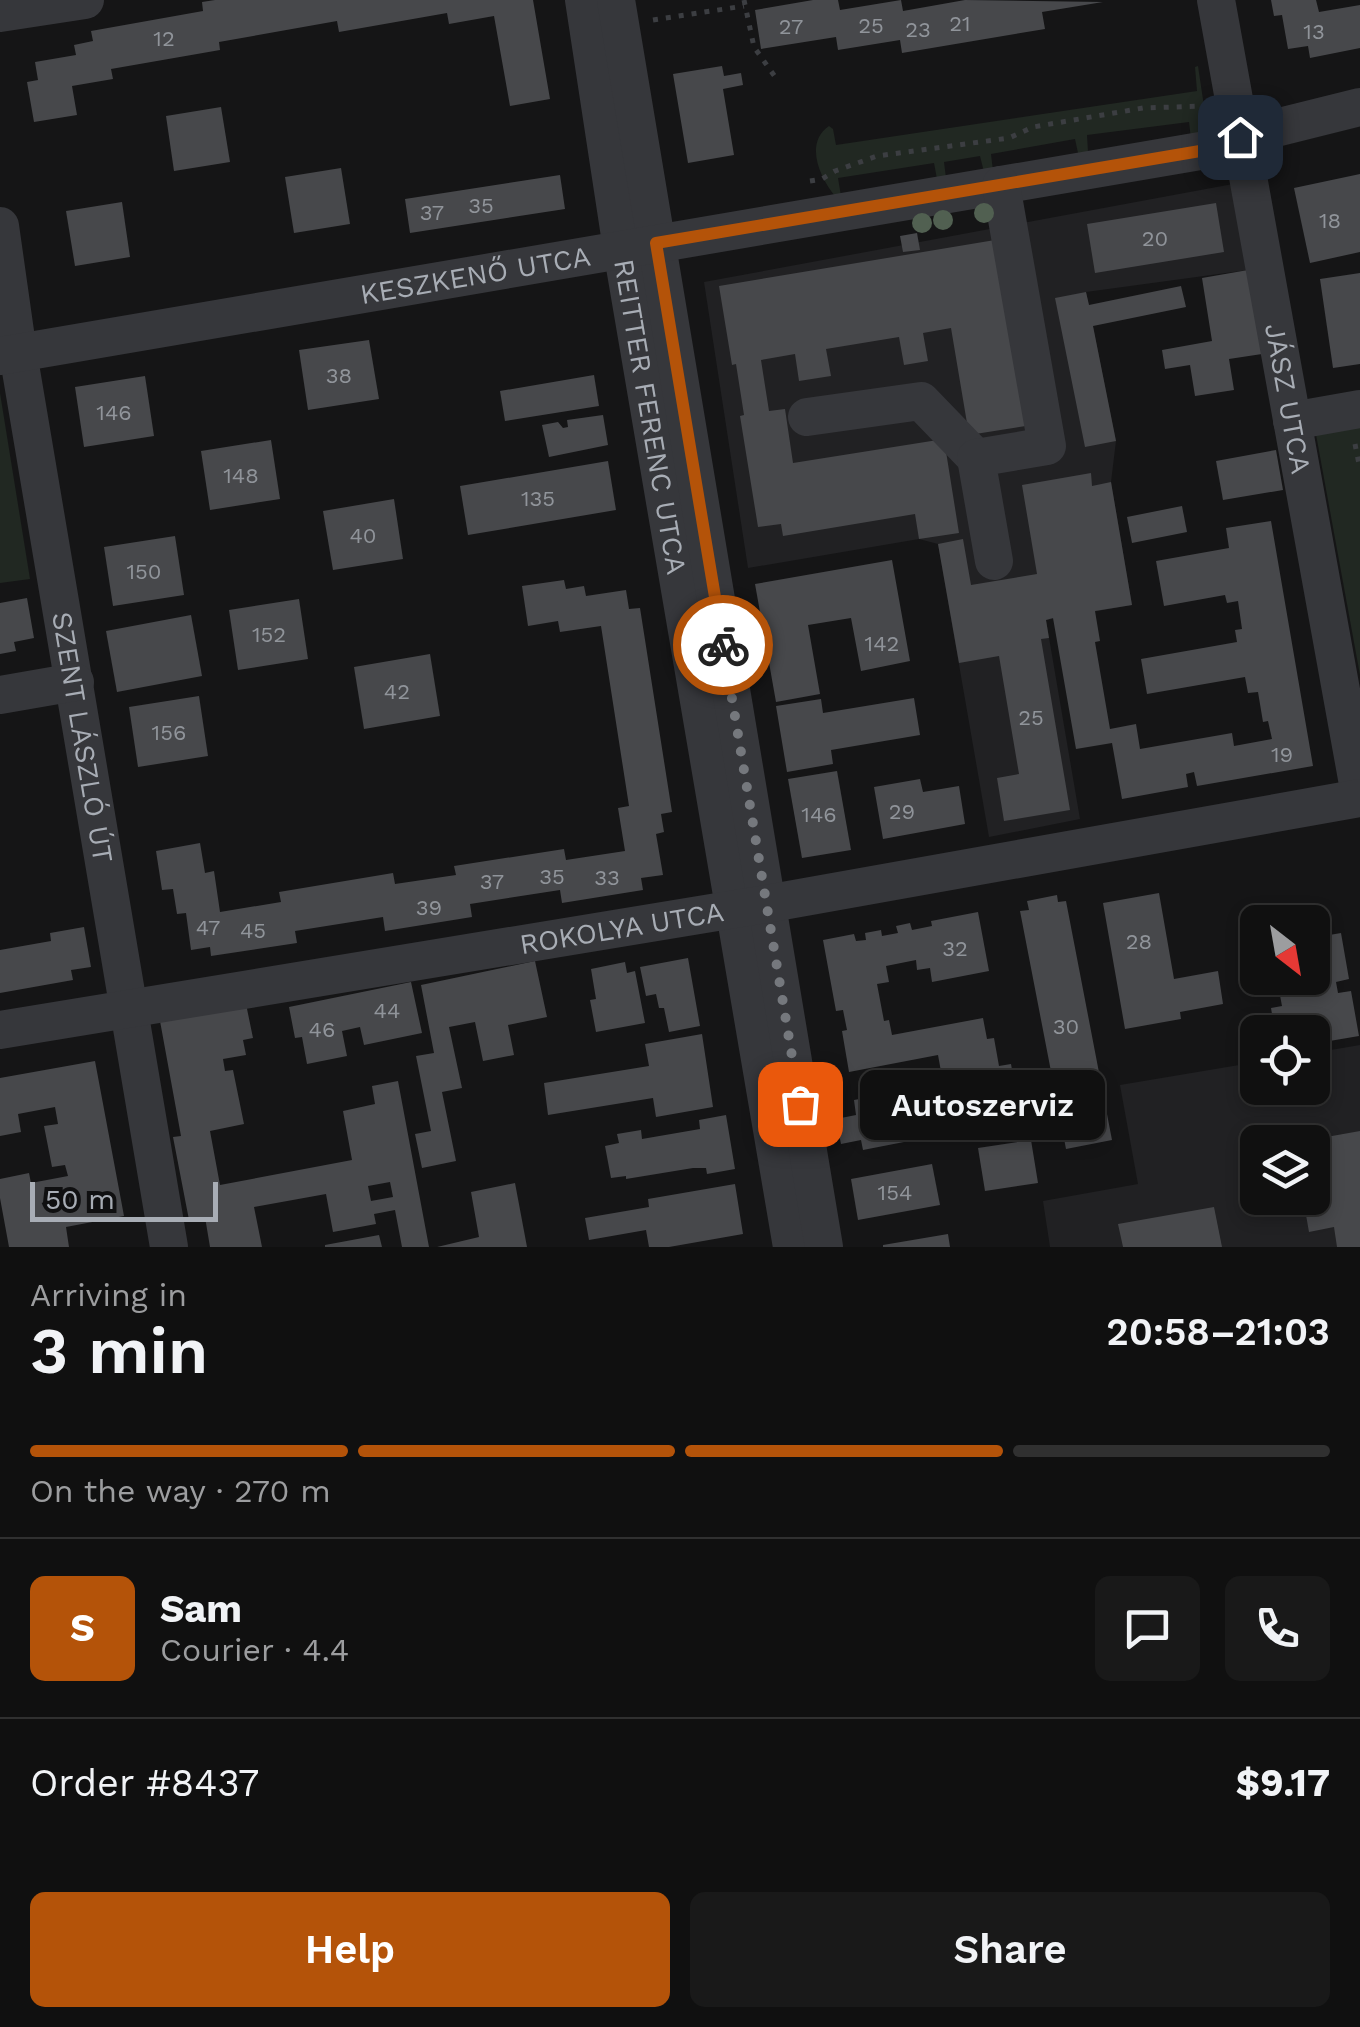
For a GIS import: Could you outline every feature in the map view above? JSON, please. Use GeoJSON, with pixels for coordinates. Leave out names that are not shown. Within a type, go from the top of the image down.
{"type":"FeatureCollection","features":[{"type":"Feature","properties":{"kind":"street"},"geometry":{"type":"LineString","coordinates":[[0,13],[85,0]]}},
{"type":"Feature","properties":{"kind":"street","name":"REITTER FERENC UTCA"},"geometry":{"type":"LineString","coordinates":[[584,0],[639,246],[750,906],[792,1247]]}},
{"type":"Feature","properties":{"kind":"street","name":"REITTER FERENC UTCA"},"geometry":{"type":"LineString","coordinates":[[616,0],[639,246]]}},
{"type":"Feature","properties":{"kind":"street","name":"JÁSZ UTCA"},"geometry":{"type":"LineString","coordinates":[[1216,0],[1360,796]]}},
{"type":"Feature","properties":{"kind":"street","name":"KESZKENŐ UTCA"},"geometry":{"type":"LineString","coordinates":[[9,355],[1206,150],[1236,120],[1360,108]]}},
{"type":"Feature","properties":{"kind":"street"},"geometry":{"type":"LineString","coordinates":[[976,458],[1047,446],[1001,185]]}},
{"type":"Feature","properties":{"kind":"street","name":"SZENT LÁSZLÓ ÚT"},"geometry":{"type":"LineString","coordinates":[[0,226],[9,355],[75,682],[169,1247]]}},
{"type":"Feature","properties":{"kind":"street"},"geometry":{"type":"LineString","coordinates":[[807,417],[922,401],[976,458],[994,561]]}},
{"type":"Feature","properties":{"kind":"street"},"geometry":{"type":"LineString","coordinates":[[1292,422],[1358,426]]}},
{"type":"Feature","properties":{"kind":"street"},"geometry":{"type":"LineString","coordinates":[[0,694],[75,682]]}},
{"type":"Feature","properties":{"kind":"street","name":"ROKOLYA UTCA"},"geometry":{"type":"LineString","coordinates":[[0,1030],[750,906],[1360,796]]}},
{"type":"Feature","properties":{"kind":"street","name":"REITTER FERENC UTCA"},"geometry":{"type":"LineString","coordinates":[[750,906],[824,1247]]}},
{"type":"Feature","properties":{"kind":"path"},"geometry":{"type":"LineString","coordinates":[[653,20],[744,3],[754,46],[778,81]]}},
{"type":"Feature","properties":{"kind":"path"},"geometry":{"type":"LineString","coordinates":[[810,181],[877,156],[1009,138],[1033,128],[1142,108],[1203,107],[1236,120]]}},
{"type":"Feature","properties":{"kind":"path"},"geometry":{"type":"LineString","coordinates":[[1358,426],[1360,469]]}},
{"type":"Feature","properties":{"kind":"shaded area"},"geometry":{"type":"Polygon","coordinates":[[[1198,66],[1208,133],[1191,139],[1189,122],[1087,135],[1088,152],[1078,153],[1075,139],[991,154],[993,171],[984,172],[980,156],[944,162],[946,178],[937,179],[934,163],[838,178],[841,196],[835,196],[829,189],[817,161],[817,142],[829,126],[836,145],[1197,91],[1198,66]]]}},
{"type":"Feature","properties":{"kind":"shaded area"},"geometry":{"type":"Polygon","coordinates":[[[1233,184],[1248,270],[1086,292],[1116,441],[1111,482],[1132,605],[1046,620],[1080,819],[989,837],[938,544],[919,539],[748,568],[704,282],[1233,184]]]}},
{"type":"Feature","properties":{"kind":"shaded area"},"geometry":{"type":"Polygon","coordinates":[[[0,393],[30,579],[0,583],[0,393]]]}},
{"type":"Feature","properties":{"kind":"shaded area"},"geometry":{"type":"Polygon","coordinates":[[[1360,421],[1360,675],[1315,429],[1360,421]]]}},
{"type":"Feature","properties":{"kind":"shaded area"},"geometry":{"type":"Polygon","coordinates":[[[1360,1045],[1360,1247],[1050,1247],[1043,1201],[1138,1184],[1120,1085],[1240,1065],[1240,1105],[1330,1105],[1330,1050],[1360,1045]]]}},
{"type":"Feature","properties":{"kind":"building"},"geometry":{"type":"Polygon","coordinates":[[[533,0],[550,99],[510,106],[494,16],[449,24],[447,13],[339,32],[337,21],[219,42],[220,50],[111,69],[113,79],[72,86],[77,115],[34,122],[27,82],[38,80],[35,62],[76,55],[74,45],[93,41],[91,31],[203,11],[202,2],[533,0]]]}},
{"type":"Feature","properties":{"kind":"building"},"geometry":{"type":"Polygon","coordinates":[[[838,0],[840,10],[901,0],[903,11],[965,0],[1103,2],[1042,12],[1045,29],[902,53],[900,40],[838,50],[836,37],[761,49],[755,10],[838,0]]]}},
{"type":"Feature","properties":{"kind":"building"},"geometry":{"type":"Polygon","coordinates":[[[1271,0],[1316,0],[1319,12],[1360,5],[1360,48],[1310,58],[1308,46],[1288,49],[1282,15],[1274,16],[1271,0]]]}},
{"type":"Feature","properties":{"kind":"building"},"geometry":{"type":"Polygon","coordinates":[[[722,66],[724,76],[741,73],[743,85],[723,89],[734,155],[688,163],[673,74],[722,66]]]}},
{"type":"Feature","properties":{"kind":"building"},"geometry":{"type":"Polygon","coordinates":[[[221,107],[230,162],[174,171],[166,116],[221,107]]]}},
{"type":"Feature","properties":{"kind":"building"},"geometry":{"type":"Polygon","coordinates":[[[341,168],[350,224],[294,233],[285,177],[341,168]]]}},
{"type":"Feature","properties":{"kind":"building"},"geometry":{"type":"Polygon","coordinates":[[[1360,174],[1360,252],[1310,263],[1294,188],[1360,174]]]}},
{"type":"Feature","properties":{"kind":"building"},"geometry":{"type":"Polygon","coordinates":[[[560,175],[565,209],[410,233],[405,199],[560,175]]]}},
{"type":"Feature","properties":{"kind":"building"},"geometry":{"type":"Polygon","coordinates":[[[122,202],[130,257],[75,266],[66,211],[122,202]]]}},
{"type":"Feature","properties":{"kind":"building"},"geometry":{"type":"Polygon","coordinates":[[[1216,203],[1224,252],[1095,273],[1087,224],[1216,203]]]}},
{"type":"Feature","properties":{"kind":"building"},"geometry":{"type":"Polygon","coordinates":[[[917,233],[920,250],[903,252],[900,236],[917,233]]]}},
{"type":"Feature","properties":{"kind":"building"},"geometry":{"type":"Polygon","coordinates":[[[1001,239],[1032,425],[969,435],[951,328],[923,333],[928,361],[904,365],[899,337],[826,349],[831,376],[799,381],[795,354],[761,360],[769,411],[785,409],[793,463],[944,439],[959,533],[919,539],[915,514],[783,536],[781,524],[758,527],[736,364],[732,365],[719,286],[1001,239]]]}},
{"type":"Feature","properties":{"kind":"building"},"geometry":{"type":"Polygon","coordinates":[[[1248,270],[1262,354],[1229,359],[1234,390],[1195,396],[1190,365],[1165,369],[1162,350],[1212,341],[1202,278],[1248,270]]]}},
{"type":"Feature","properties":{"kind":"building"},"geometry":{"type":"Polygon","coordinates":[[[1360,273],[1360,364],[1333,368],[1320,279],[1360,273]]]}},
{"type":"Feature","properties":{"kind":"building"},"geometry":{"type":"Polygon","coordinates":[[[1181,286],[1186,307],[1093,326],[1116,441],[1085,447],[1055,298],[1086,292],[1089,305],[1181,286]]]}},
{"type":"Feature","properties":{"kind":"building"},"geometry":{"type":"Polygon","coordinates":[[[369,340],[379,399],[308,410],[299,350],[369,340]]]}},
{"type":"Feature","properties":{"kind":"building"},"geometry":{"type":"Polygon","coordinates":[[[594,375],[599,406],[505,421],[500,391],[594,375]]]}},
{"type":"Feature","properties":{"kind":"building"},"geometry":{"type":"Polygon","coordinates":[[[145,376],[154,436],[84,447],[75,387],[145,376]]]}},
{"type":"Feature","properties":{"kind":"building"},"geometry":{"type":"Polygon","coordinates":[[[603,415],[608,445],[549,457],[542,425],[558,422],[563,428],[568,427],[567,420],[603,415]]]}},
{"type":"Feature","properties":{"kind":"building"},"geometry":{"type":"Polygon","coordinates":[[[271,440],[280,499],[210,510],[201,451],[271,440]]]}},
{"type":"Feature","properties":{"kind":"building"},"geometry":{"type":"Polygon","coordinates":[[[1276,450],[1283,490],[1223,500],[1216,461],[1276,450]]]}},
{"type":"Feature","properties":{"kind":"building"},"geometry":{"type":"Polygon","coordinates":[[[608,461],[616,510],[468,535],[460,486],[608,461]]]}},
{"type":"Feature","properties":{"kind":"building"},"geometry":{"type":"Polygon","coordinates":[[[1091,473],[1092,486],[1111,482],[1132,605],[1095,611],[1100,641],[1095,642],[1110,729],[1136,724],[1140,749],[1232,733],[1234,746],[1272,739],[1268,721],[1263,722],[1258,692],[1248,693],[1245,677],[1147,694],[1141,659],[1237,642],[1235,630],[1242,629],[1238,601],[1227,603],[1225,595],[1164,606],[1156,561],[1229,548],[1226,528],[1271,521],[1313,766],[1197,786],[1194,772],[1186,774],[1188,787],[1122,799],[1112,743],[1076,749],[1053,618],[1046,620],[1049,638],[1041,639],[1070,810],[1004,821],[997,778],[1019,774],[999,656],[959,663],[938,544],[963,539],[971,585],[1037,574],[1022,485],[1091,473]]]}},
{"type":"Feature","properties":{"kind":"building"},"geometry":{"type":"Polygon","coordinates":[[[394,499],[403,559],[333,570],[323,511],[394,499]]]}},
{"type":"Feature","properties":{"kind":"building"},"geometry":{"type":"Polygon","coordinates":[[[1182,506],[1187,532],[1132,543],[1127,517],[1182,506]]]}},
{"type":"Feature","properties":{"kind":"building"},"geometry":{"type":"Polygon","coordinates":[[[175,536],[184,595],[113,606],[104,547],[175,536]]]}},
{"type":"Feature","properties":{"kind":"building"},"geometry":{"type":"Polygon","coordinates":[[[892,560],[910,661],[861,671],[851,618],[808,625],[820,694],[776,702],[755,584],[892,560]]]}},
{"type":"Feature","properties":{"kind":"building"},"geometry":{"type":"Polygon","coordinates":[[[564,580],[566,589],[584,586],[586,596],[626,590],[629,609],[640,608],[672,812],[661,814],[664,832],[656,834],[663,875],[641,878],[643,890],[562,903],[560,890],[470,904],[472,917],[385,931],[383,917],[295,931],[297,943],[211,956],[210,947],[191,950],[186,913],[177,914],[173,889],[162,890],[156,851],[200,843],[205,873],[214,871],[220,912],[281,902],[279,892],[393,873],[395,884],[456,875],[454,866],[564,849],[566,860],[625,851],[618,808],[629,806],[601,626],[560,632],[558,621],[528,626],[522,586],[564,580]]]}},
{"type":"Feature","properties":{"kind":"building"},"geometry":{"type":"Polygon","coordinates":[[[27,598],[34,638],[14,642],[16,651],[0,654],[0,603],[27,598]]]}},
{"type":"Feature","properties":{"kind":"building"},"geometry":{"type":"Polygon","coordinates":[[[299,599],[308,659],[238,670],[229,610],[299,599]]]}},
{"type":"Feature","properties":{"kind":"building"},"geometry":{"type":"Polygon","coordinates":[[[191,615],[202,676],[117,692],[106,631],[191,615]]]}},
{"type":"Feature","properties":{"kind":"building"},"geometry":{"type":"Polygon","coordinates":[[[430,654],[440,716],[364,729],[354,667],[430,654]]]}},
{"type":"Feature","properties":{"kind":"building"},"geometry":{"type":"Polygon","coordinates":[[[199,696],[208,756],[138,767],[129,707],[199,696]]]}},
{"type":"Feature","properties":{"kind":"building"},"geometry":{"type":"Polygon","coordinates":[[[914,698],[920,735],[831,750],[833,764],[787,772],[776,706],[821,699],[823,713],[914,698]]]}},
{"type":"Feature","properties":{"kind":"building"},"geometry":{"type":"Polygon","coordinates":[[[837,771],[851,850],[802,858],[788,779],[837,771]]]}},
{"type":"Feature","properties":{"kind":"building"},"geometry":{"type":"Polygon","coordinates":[[[920,779],[923,792],[959,786],[965,824],[883,839],[874,787],[920,779]]]}},
{"type":"Feature","properties":{"kind":"building"},"geometry":{"type":"Polygon","coordinates":[[[1159,893],[1174,979],[1218,971],[1223,1004],[1180,1012],[1181,1019],[1125,1029],[1103,903],[1159,893]]]}},
{"type":"Feature","properties":{"kind":"building"},"geometry":{"type":"Polygon","coordinates":[[[1057,895],[1058,902],[1066,901],[1112,1140],[1066,1149],[1020,911],[1029,910],[1027,901],[1057,895]]]}},
{"type":"Feature","properties":{"kind":"building"},"geometry":{"type":"Polygon","coordinates":[[[978,912],[989,971],[932,982],[930,968],[917,970],[916,960],[886,966],[889,982],[877,984],[884,1021],[889,1020],[892,1035],[983,1018],[987,1039],[994,1038],[999,1066],[1011,1064],[1016,1092],[960,1103],[954,1074],[942,1077],[938,1055],[849,1072],[842,1031],[847,1030],[843,1010],[836,1011],[823,940],[854,934],[856,941],[866,940],[865,933],[881,930],[882,936],[898,933],[896,926],[910,923],[912,930],[932,926],[931,921],[978,912]]]}},
{"type":"Feature","properties":{"kind":"building"},"geometry":{"type":"Polygon","coordinates":[[[84,927],[91,967],[71,970],[73,980],[0,993],[0,950],[51,941],[50,933],[84,927]]]}},
{"type":"Feature","properties":{"kind":"building"},"geometry":{"type":"Polygon","coordinates":[[[1341,933],[1349,979],[1336,982],[1338,993],[1351,991],[1359,1036],[1330,1041],[1330,1015],[1272,1015],[1271,1008],[1282,1006],[1280,995],[1330,995],[1330,935],[1341,933]]]}},
{"type":"Feature","properties":{"kind":"building"},"geometry":{"type":"Polygon","coordinates":[[[688,958],[700,1026],[669,1032],[664,1008],[659,1008],[656,994],[646,996],[640,967],[688,958]]]}},
{"type":"Feature","properties":{"kind":"building"},"geometry":{"type":"Polygon","coordinates":[[[535,961],[547,1017],[508,1025],[514,1055],[483,1061],[475,1022],[449,1027],[462,1088],[442,1092],[456,1161],[422,1168],[415,1134],[431,1131],[416,1056],[434,1053],[421,985],[535,961]]]}},
{"type":"Feature","properties":{"kind":"building"},"geometry":{"type":"Polygon","coordinates":[[[625,962],[627,973],[635,971],[645,1023],[596,1032],[590,1000],[596,999],[591,969],[625,962]]]}},
{"type":"Feature","properties":{"kind":"building"},"geometry":{"type":"Polygon","coordinates":[[[411,982],[422,1033],[364,1045],[360,1027],[342,1031],[347,1056],[307,1064],[302,1037],[295,1038],[289,1007],[411,982]]]}},
{"type":"Feature","properties":{"kind":"building"},"geometry":{"type":"Polygon","coordinates":[[[246,1004],[253,1038],[243,1040],[246,1055],[223,1059],[225,1071],[233,1070],[244,1124],[210,1131],[220,1185],[352,1160],[343,1111],[375,1104],[372,1086],[398,1081],[429,1247],[402,1247],[395,1210],[374,1214],[376,1224],[333,1232],[326,1194],[254,1207],[262,1247],[210,1247],[205,1217],[189,1220],[173,1137],[181,1136],[160,1021],[246,1004]],[[390,1182],[368,1186],[371,1201],[393,1197],[390,1182]]]}},
{"type":"Feature","properties":{"kind":"building"},"geometry":{"type":"Polygon","coordinates":[[[702,1034],[713,1107],[656,1117],[653,1098],[548,1115],[544,1083],[649,1066],[645,1044],[702,1034]]]}},
{"type":"Feature","properties":{"kind":"building"},"geometry":{"type":"Polygon","coordinates":[[[95,1061],[124,1216],[66,1227],[69,1247],[9,1247],[0,1179],[29,1173],[31,1183],[68,1176],[65,1165],[52,1167],[44,1126],[58,1124],[55,1107],[18,1114],[21,1132],[0,1136],[0,1078],[95,1061]]]}},
{"type":"Feature","properties":{"kind":"building"},"geometry":{"type":"Polygon","coordinates":[[[909,1090],[913,1112],[899,1114],[904,1142],[863,1150],[861,1140],[841,1144],[836,1119],[856,1115],[854,1100],[909,1090]]]}},
{"type":"Feature","properties":{"kind":"building"},"geometry":{"type":"Polygon","coordinates":[[[726,1115],[735,1169],[707,1174],[706,1168],[693,1168],[611,1178],[605,1146],[619,1143],[617,1134],[641,1130],[642,1139],[700,1129],[699,1120],[726,1115]]]}},
{"type":"Feature","properties":{"kind":"building"},"geometry":{"type":"Polygon","coordinates":[[[1360,1131],[1360,1247],[1337,1247],[1334,1227],[1309,1232],[1306,1215],[1330,1215],[1330,1136],[1360,1131]]]}},
{"type":"Feature","properties":{"kind":"building"},"geometry":{"type":"Polygon","coordinates":[[[1031,1140],[1038,1183],[985,1191],[978,1148],[1031,1140]]]}},
{"type":"Feature","properties":{"kind":"building"},"geometry":{"type":"Polygon","coordinates":[[[932,1164],[940,1205],[858,1220],[851,1179],[932,1164]]]}},
{"type":"Feature","properties":{"kind":"building"},"geometry":{"type":"Polygon","coordinates":[[[515,1183],[527,1247],[437,1247],[479,1237],[471,1192],[515,1183]]]}},
{"type":"Feature","properties":{"kind":"building"},"geometry":{"type":"Polygon","coordinates":[[[735,1184],[743,1234],[669,1247],[649,1247],[646,1230],[589,1240],[585,1218],[649,1207],[648,1199],[735,1184]]]}},
{"type":"Feature","properties":{"kind":"building"},"geometry":{"type":"Polygon","coordinates":[[[1214,1207],[1222,1247],[1123,1247],[1118,1224],[1214,1207]]]}},
{"type":"Feature","properties":{"kind":"building"},"geometry":{"type":"Polygon","coordinates":[[[948,1234],[950,1247],[883,1247],[883,1245],[948,1234]]]}},
{"type":"Feature","properties":{"kind":"building"},"geometry":{"type":"Polygon","coordinates":[[[379,1235],[382,1247],[325,1247],[325,1245],[379,1235]]]}},
{"type":"Feature","properties":{"kind":"way so far"},"geometry":{"type":"LineString","coordinates":[[723,645],[800,1104]]}},
{"type":"Feature","properties":{"kind":"place","name":"Autoszerviz"},"geometry":{"type":"Point","coordinates":[800,1104]}},
{"type":"Feature","properties":{"kind":"route"},"geometry":{"type":"LineString","coordinates":[[723,645],[656,243],[1206,150],[1240,137]]}}]}
